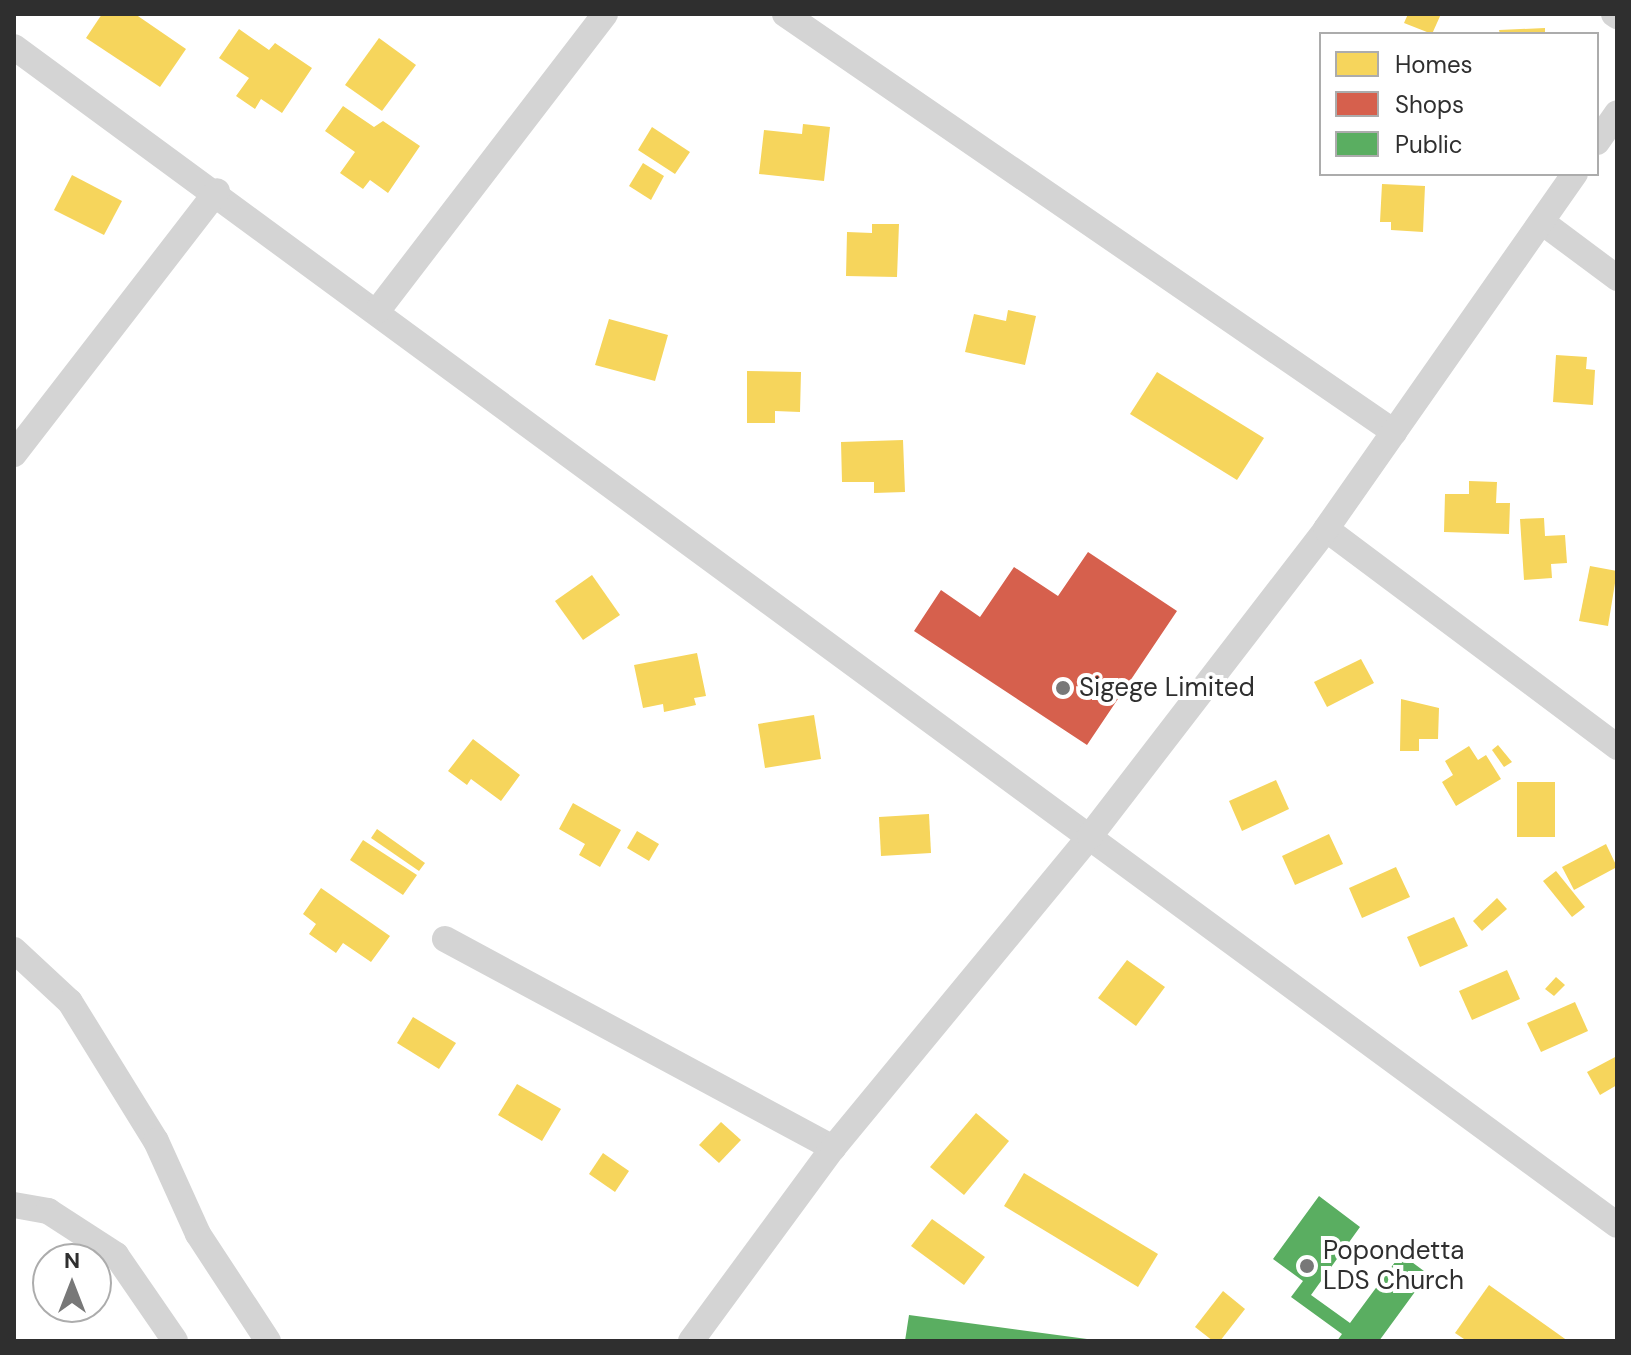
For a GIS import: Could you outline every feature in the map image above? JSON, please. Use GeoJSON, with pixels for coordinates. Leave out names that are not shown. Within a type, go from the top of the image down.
{"type":"FeatureCollection","features":[{"type":"Feature","properties":{"kind":"street"},"geometry":{"type":"LineString","coordinates":[[378,310],[605,14]]}},
{"type":"Feature","properties":{"kind":"street"},"geometry":{"type":"LineString","coordinates":[[785,14],[1394,432]]}},
{"type":"Feature","properties":{"kind":"street"},"geometry":{"type":"LineString","coordinates":[[14,47],[217,191],[1617,1225]]}},
{"type":"Feature","properties":{"kind":"street"},"geometry":{"type":"LineString","coordinates":[[1599,139],[1617,113]]}},
{"type":"Feature","properties":{"kind":"street"},"geometry":{"type":"LineString","coordinates":[[691,1341],[833,1148],[1090,836],[1326,529],[1574,176]]}},
{"type":"Feature","properties":{"kind":"street"},"geometry":{"type":"LineString","coordinates":[[14,454],[217,191]]}},
{"type":"Feature","properties":{"kind":"street"},"geometry":{"type":"LineString","coordinates":[[1542,222],[1617,278]]}},
{"type":"Feature","properties":{"kind":"street"},"geometry":{"type":"LineString","coordinates":[[1326,529],[1617,747]]}},
{"type":"Feature","properties":{"kind":"street"},"geometry":{"type":"LineString","coordinates":[[445,939],[833,1148]]}},
{"type":"Feature","properties":{"kind":"street"},"geometry":{"type":"LineString","coordinates":[[14,950],[70,1002],[156,1141],[198,1234],[268,1341]]}},
{"type":"Feature","properties":{"kind":"street"},"geometry":{"type":"LineString","coordinates":[[14,1205],[48,1211],[116,1255],[175,1341]]}},
{"type":"Feature","properties":{"kind":"building: Homes"},"geometry":{"type":"Polygon","coordinates":[[[102,14],[135,14],[186,49],[160,87],[86,38],[102,14]]]}},
{"type":"Feature","properties":{"kind":"building: Homes"},"geometry":{"type":"Polygon","coordinates":[[[1408,14],[1441,14],[1433,32],[1404,23],[1408,14]]]}},
{"type":"Feature","properties":{"kind":"building: Homes"},"geometry":{"type":"Polygon","coordinates":[[[1545,28],[1545,32],[1500,32],[1545,28]]]}},
{"type":"Feature","properties":{"kind":"building: Homes"},"geometry":{"type":"Polygon","coordinates":[[[239,29],[269,50],[275,43],[312,68],[282,113],[261,99],[255,109],[236,96],[249,78],[219,58],[239,29]]]}},
{"type":"Feature","properties":{"kind":"building: Homes"},"geometry":{"type":"Polygon","coordinates":[[[379,38],[416,65],[382,111],[345,85],[379,38]]]}},
{"type":"Feature","properties":{"kind":"building: Homes"},"geometry":{"type":"Polygon","coordinates":[[[343,106],[374,127],[383,121],[420,146],[388,193],[370,180],[363,189],[340,173],[355,152],[325,131],[343,106]]]}},
{"type":"Feature","properties":{"kind":"building: Homes"},"geometry":{"type":"Polygon","coordinates":[[[803,124],[830,127],[824,181],[759,174],[764,130],[802,134],[803,124]]]}},
{"type":"Feature","properties":{"kind":"building: Homes"},"geometry":{"type":"Polygon","coordinates":[[[652,127],[690,152],[675,174],[638,150],[652,127]]]}},
{"type":"Feature","properties":{"kind":"building: Homes"},"geometry":{"type":"Polygon","coordinates":[[[643,163],[664,176],[651,200],[629,186],[643,163]]]}},
{"type":"Feature","properties":{"kind":"building: Homes"},"geometry":{"type":"Polygon","coordinates":[[[72,175],[122,201],[104,235],[54,210],[72,175]]]}},
{"type":"Feature","properties":{"kind":"building: Homes"},"geometry":{"type":"Polygon","coordinates":[[[1382,184],[1425,186],[1423,232],[1391,230],[1391,222],[1380,222],[1382,184]]]}},
{"type":"Feature","properties":{"kind":"building: Homes"},"geometry":{"type":"Polygon","coordinates":[[[872,224],[899,224],[897,277],[846,276],[847,232],[872,233],[872,224]]]}},
{"type":"Feature","properties":{"kind":"building: Homes"},"geometry":{"type":"Polygon","coordinates":[[[1008,310],[1036,316],[1025,365],[965,352],[974,314],[1006,321],[1008,310]]]}},
{"type":"Feature","properties":{"kind":"building: Homes"},"geometry":{"type":"Polygon","coordinates":[[[609,319],[668,335],[655,381],[595,365],[609,319]]]}},
{"type":"Feature","properties":{"kind":"building: Homes"},"geometry":{"type":"Polygon","coordinates":[[[1556,355],[1587,357],[1586,369],[1595,370],[1593,405],[1553,402],[1556,355]]]}},
{"type":"Feature","properties":{"kind":"building: Homes"},"geometry":{"type":"Polygon","coordinates":[[[747,371],[801,372],[800,412],[775,411],[775,423],[747,423],[747,371]]]}},
{"type":"Feature","properties":{"kind":"building: Homes"},"geometry":{"type":"Polygon","coordinates":[[[1157,372],[1264,438],[1237,480],[1130,414],[1157,372]]]}},
{"type":"Feature","properties":{"kind":"building: Homes"},"geometry":{"type":"Polygon","coordinates":[[[903,440],[905,492],[874,493],[874,482],[842,482],[841,442],[903,440]]]}},
{"type":"Feature","properties":{"kind":"building: Homes"},"geometry":{"type":"Polygon","coordinates":[[[1469,481],[1497,482],[1496,503],[1510,503],[1509,534],[1444,532],[1445,494],[1469,494],[1469,481]]]}},
{"type":"Feature","properties":{"kind":"building: Homes"},"geometry":{"type":"Polygon","coordinates":[[[1544,518],[1545,536],[1565,535],[1567,563],[1551,564],[1552,578],[1524,580],[1520,519],[1544,518]]]}},
{"type":"Feature","properties":{"kind":"building: Homes"},"geometry":{"type":"Polygon","coordinates":[[[1590,566],[1617,571],[1608,626],[1579,621],[1590,566]]]}},
{"type":"Feature","properties":{"kind":"building: Homes"},"geometry":{"type":"Polygon","coordinates":[[[592,575],[620,615],[583,640],[555,601],[592,575]]]}},
{"type":"Feature","properties":{"kind":"building: Homes"},"geometry":{"type":"Polygon","coordinates":[[[697,653],[706,696],[694,698],[696,705],[664,712],[663,704],[643,708],[634,665],[697,653]]]}},
{"type":"Feature","properties":{"kind":"building: Homes"},"geometry":{"type":"Polygon","coordinates":[[[1361,659],[1374,683],[1327,707],[1314,682],[1361,659]]]}},
{"type":"Feature","properties":{"kind":"building: Homes"},"geometry":{"type":"Polygon","coordinates":[[[1401,699],[1439,708],[1438,739],[1419,739],[1419,751],[1400,751],[1401,699]]]}},
{"type":"Feature","properties":{"kind":"building: Homes"},"geometry":{"type":"Polygon","coordinates":[[[814,715],[821,759],[765,768],[758,724],[814,715]]]}},
{"type":"Feature","properties":{"kind":"building: Homes"},"geometry":{"type":"Polygon","coordinates":[[[473,739],[520,775],[501,801],[471,779],[467,785],[448,771],[473,739]]]}},
{"type":"Feature","properties":{"kind":"building: Homes"},"geometry":{"type":"Polygon","coordinates":[[[1498,745],[1512,762],[1504,767],[1492,750],[1498,745]]]}},
{"type":"Feature","properties":{"kind":"building: Homes"},"geometry":{"type":"Polygon","coordinates":[[[1469,746],[1478,760],[1486,755],[1501,779],[1456,806],[1442,782],[1453,775],[1445,761],[1469,746]]]}},
{"type":"Feature","properties":{"kind":"building: Homes"},"geometry":{"type":"Polygon","coordinates":[[[1276,780],[1289,809],[1242,831],[1229,801],[1276,780]]]}},
{"type":"Feature","properties":{"kind":"building: Homes"},"geometry":{"type":"Polygon","coordinates":[[[1517,782],[1555,782],[1555,837],[1517,837],[1517,782]]]}},
{"type":"Feature","properties":{"kind":"building: Homes"},"geometry":{"type":"Polygon","coordinates":[[[573,803],[621,830],[600,867],[579,855],[585,844],[559,829],[573,803]]]}},
{"type":"Feature","properties":{"kind":"building: Homes"},"geometry":{"type":"Polygon","coordinates":[[[929,814],[931,853],[881,856],[879,817],[929,814]]]}},
{"type":"Feature","properties":{"kind":"building: Homes"},"geometry":{"type":"Polygon","coordinates":[[[377,829],[425,863],[419,871],[371,838],[377,829]]]}},
{"type":"Feature","properties":{"kind":"building: Homes"},"geometry":{"type":"Polygon","coordinates":[[[637,831],[659,844],[649,861],[627,848],[637,831]]]}},
{"type":"Feature","properties":{"kind":"building: Homes"},"geometry":{"type":"Polygon","coordinates":[[[1329,834],[1343,864],[1295,885],[1282,856],[1329,834]]]}},
{"type":"Feature","properties":{"kind":"building: Homes"},"geometry":{"type":"Polygon","coordinates":[[[363,840],[417,875],[403,895],[350,860],[363,840]]]}},
{"type":"Feature","properties":{"kind":"building: Homes"},"geometry":{"type":"Polygon","coordinates":[[[1606,844],[1617,867],[1574,890],[1562,867],[1606,844]]]}},
{"type":"Feature","properties":{"kind":"building: Homes"},"geometry":{"type":"Polygon","coordinates":[[[1396,867],[1410,897],[1362,918],[1349,888],[1396,867]]]}},
{"type":"Feature","properties":{"kind":"building: Homes"},"geometry":{"type":"Polygon","coordinates":[[[1556,871],[1585,907],[1572,917],[1543,881],[1556,871]]]}},
{"type":"Feature","properties":{"kind":"building: Homes"},"geometry":{"type":"Polygon","coordinates":[[[321,888],[390,936],[371,962],[343,943],[336,953],[309,934],[316,924],[303,914],[321,888]]]}},
{"type":"Feature","properties":{"kind":"building: Homes"},"geometry":{"type":"Polygon","coordinates":[[[1497,898],[1507,909],[1482,931],[1473,921],[1497,898]]]}},
{"type":"Feature","properties":{"kind":"building: Homes"},"geometry":{"type":"Polygon","coordinates":[[[1454,917],[1468,946],[1420,967],[1407,937],[1454,917]]]}},
{"type":"Feature","properties":{"kind":"building: Homes"},"geometry":{"type":"Polygon","coordinates":[[[1127,960],[1165,987],[1136,1026],[1098,998],[1127,960]]]}},
{"type":"Feature","properties":{"kind":"building: Homes"},"geometry":{"type":"Polygon","coordinates":[[[1507,970],[1520,999],[1472,1020],[1459,991],[1507,970]]]}},
{"type":"Feature","properties":{"kind":"building: Homes"},"geometry":{"type":"Polygon","coordinates":[[[1556,977],[1565,985],[1554,996],[1545,989],[1556,977]]]}},
{"type":"Feature","properties":{"kind":"building: Homes"},"geometry":{"type":"Polygon","coordinates":[[[1575,1002],[1588,1031],[1541,1052],[1527,1023],[1575,1002]]]}},
{"type":"Feature","properties":{"kind":"building: Homes"},"geometry":{"type":"Polygon","coordinates":[[[413,1017],[456,1043],[439,1069],[397,1043],[413,1017]]]}},
{"type":"Feature","properties":{"kind":"building: Homes"},"geometry":{"type":"Polygon","coordinates":[[[1617,1056],[1617,1085],[1600,1095],[1587,1072],[1617,1056]]]}},
{"type":"Feature","properties":{"kind":"building: Homes"},"geometry":{"type":"Polygon","coordinates":[[[517,1084],[561,1109],[542,1141],[498,1115],[517,1084]]]}},
{"type":"Feature","properties":{"kind":"building: Homes"},"geometry":{"type":"Polygon","coordinates":[[[976,1113],[1009,1141],[964,1195],[930,1167],[976,1113]]]}},
{"type":"Feature","properties":{"kind":"building: Homes"},"geometry":{"type":"Polygon","coordinates":[[[721,1122],[741,1140],[719,1163],[699,1145],[721,1122]]]}},
{"type":"Feature","properties":{"kind":"building: Homes"},"geometry":{"type":"Polygon","coordinates":[[[603,1153],[629,1171],[615,1192],[589,1174],[603,1153]]]}},
{"type":"Feature","properties":{"kind":"building: Homes"},"geometry":{"type":"Polygon","coordinates":[[[1024,1173],[1158,1254],[1138,1287],[1004,1206],[1024,1173]]]}},
{"type":"Feature","properties":{"kind":"building: Homes"},"geometry":{"type":"Polygon","coordinates":[[[932,1219],[985,1257],[964,1285],[911,1246],[932,1219]]]}},
{"type":"Feature","properties":{"kind":"building: Homes"},"geometry":{"type":"Polygon","coordinates":[[[1489,1285],[1568,1341],[1467,1341],[1455,1333],[1489,1285]]]}},
{"type":"Feature","properties":{"kind":"building: Homes"},"geometry":{"type":"Polygon","coordinates":[[[1223,1291],[1245,1309],[1220,1341],[1213,1341],[1195,1327],[1223,1291]]]}},
{"type":"Feature","properties":{"kind":"building: Shops","name":"Sigege Limited"},"geometry":{"type":"Polygon","coordinates":[[[1088,552],[1177,611],[1087,745],[914,631],[941,590],[980,617],[1014,567],[1058,596],[1088,552]]]}},
{"type":"Feature","properties":{"kind":"building: Public","name":"Popondetta LDS Church"},"geometry":{"type":"Polygon","coordinates":[[[1319,1196],[1360,1227],[1311,1295],[1350,1323],[1401,1254],[1428,1274],[1379,1341],[1337,1341],[1342,1334],[1291,1297],[1303,1281],[1273,1259],[1319,1196]]]}},
{"type":"Feature","properties":{"kind":"building: Public"},"geometry":{"type":"Polygon","coordinates":[[[909,1315],[1087,1339],[905,1341],[909,1315]]]}},
{"type":"Feature","properties":{"kind":"place","name":"Sigege Limited"},"geometry":{"type":"Point","coordinates":[1063,688]}},
{"type":"Feature","properties":{"kind":"place","name":"Popondetta LDS Church"},"geometry":{"type":"Point","coordinates":[1307,1266]}}]}
